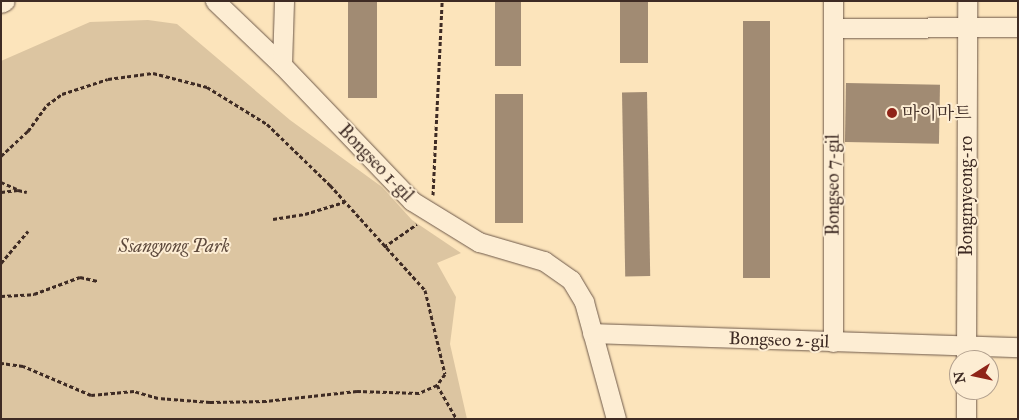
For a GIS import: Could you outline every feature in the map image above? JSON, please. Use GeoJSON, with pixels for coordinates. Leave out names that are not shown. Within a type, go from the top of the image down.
{"type":"FeatureCollection","features":[{"type":"Feature","properties":{"kind":"street","name":"Bongseo 1-gil"},"geometry":{"type":"LineString","coordinates":[[215,1],[282,65],[412,201],[479,242],[544,261],[570,280],[584,302],[616,419]]}},
{"type":"Feature","properties":{"kind":"street"},"geometry":{"type":"LineString","coordinates":[[282,65],[284,1]]}},
{"type":"Feature","properties":{"kind":"street","name":"Bongseo 7-gil"},"geometry":{"type":"LineString","coordinates":[[833,1],[833,342]]}},
{"type":"Feature","properties":{"kind":"street","name":"Bongmyeong-ro"},"geometry":{"type":"LineString","coordinates":[[966,1],[966,350]]}},
{"type":"Feature","properties":{"kind":"street"},"geometry":{"type":"LineString","coordinates":[[833,28],[1018,27]]}},
{"type":"Feature","properties":{"kind":"street","name":"Bongseo 2-gil"},"geometry":{"type":"LineString","coordinates":[[592,333],[833,342],[949,352]]}},
{"type":"Feature","properties":{"kind":"street","name":"Bongseo 2-gil"},"geometry":{"type":"LineString","coordinates":[[996,350],[1018,347]]}},
{"type":"Feature","properties":{"kind":"street"},"geometry":{"type":"LineString","coordinates":[[966,400],[966,419]]}},
{"type":"Feature","properties":{"kind":"path"},"geometry":{"type":"LineString","coordinates":[[434,183],[442,1]]}},
{"type":"Feature","properties":{"kind":"path"},"geometry":{"type":"LineString","coordinates":[[1,156],[28,131],[47,105],[62,94],[108,79],[153,73],[207,87],[250,112],[292,148],[344,202],[428,296],[445,374],[437,385],[428,391],[410,394],[357,391],[266,402],[191,402],[134,392],[91,396],[22,366],[1,363]]}},
{"type":"Feature","properties":{"kind":"path"},"geometry":{"type":"LineString","coordinates":[[1,182],[27,192]]}},
{"type":"Feature","properties":{"kind":"path"},"geometry":{"type":"LineString","coordinates":[[1,192],[18,190]]}},
{"type":"Feature","properties":{"kind":"path"},"geometry":{"type":"LineString","coordinates":[[274,219],[305,214],[344,202]]}},
{"type":"Feature","properties":{"kind":"path"},"geometry":{"type":"LineString","coordinates":[[384,247],[432,213]]}},
{"type":"Feature","properties":{"kind":"path"},"geometry":{"type":"LineString","coordinates":[[1,263],[28,231]]}},
{"type":"Feature","properties":{"kind":"path"},"geometry":{"type":"LineString","coordinates":[[1,296],[34,294],[80,277],[98,281]]}},
{"type":"Feature","properties":{"kind":"path"},"geometry":{"type":"LineString","coordinates":[[437,385],[457,419]]}},
{"type":"Feature","properties":{"kind":"green space","name":"Ssangyong Park"},"geometry":{"type":"Polygon","coordinates":[[[148,20],[177,24],[290,120],[382,187],[412,220],[461,253],[437,263],[456,297],[450,344],[467,419],[1,419],[1,61],[90,22],[148,20]]]}},
{"type":"Feature","properties":{"kind":"building"},"geometry":{"type":"Polygon","coordinates":[[[348,1],[377,1],[377,98],[348,98],[348,1]]]}},
{"type":"Feature","properties":{"kind":"building"},"geometry":{"type":"Polygon","coordinates":[[[495,1],[521,1],[521,66],[495,66],[495,1]]]}},
{"type":"Feature","properties":{"kind":"building"},"geometry":{"type":"Polygon","coordinates":[[[620,1],[648,1],[648,63],[620,63],[620,1]]]}},
{"type":"Feature","properties":{"kind":"building"},"geometry":{"type":"Polygon","coordinates":[[[743,21],[770,21],[770,278],[743,278],[743,21]]]}},
{"type":"Feature","properties":{"kind":"building","name":"마이마트"},"geometry":{"type":"Polygon","coordinates":[[[846,83],[940,85],[939,144],[845,142],[846,83]]]}},
{"type":"Feature","properties":{"kind":"building"},"geometry":{"type":"Polygon","coordinates":[[[622,92],[647,92],[650,276],[625,276],[622,92]]]}},
{"type":"Feature","properties":{"kind":"building"},"geometry":{"type":"Polygon","coordinates":[[[495,94],[523,94],[523,223],[495,223],[495,94]]]}},
{"type":"Feature","properties":{"kind":"place","name":"마이마트"},"geometry":{"type":"Point","coordinates":[892,113]}}]}
